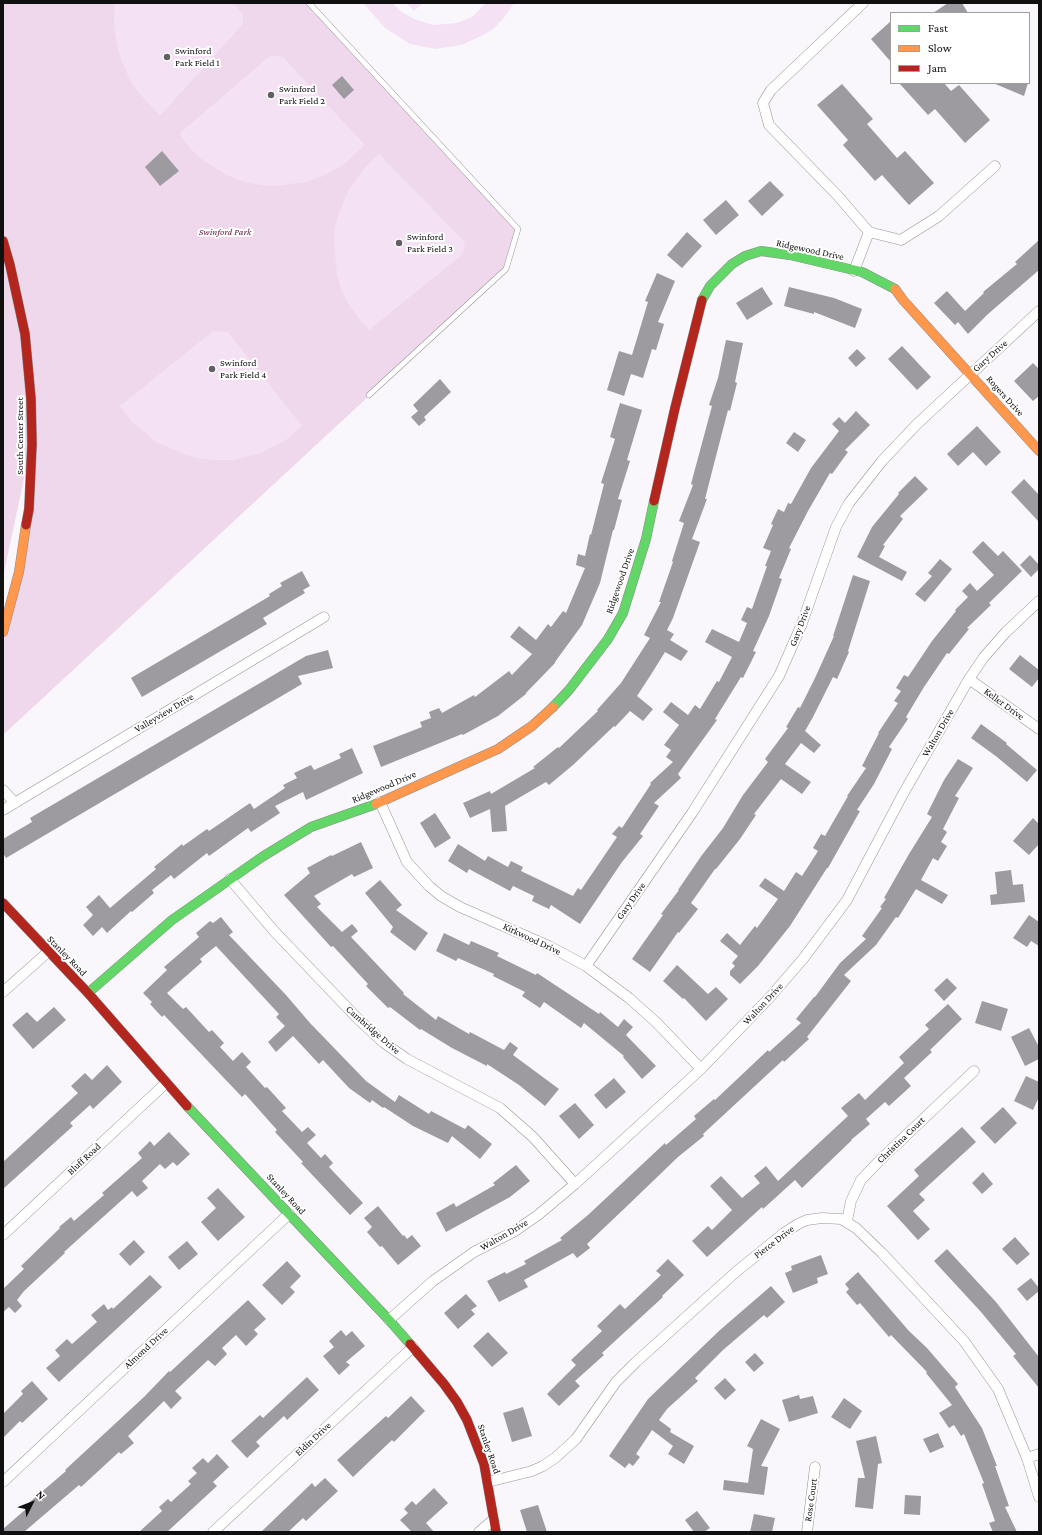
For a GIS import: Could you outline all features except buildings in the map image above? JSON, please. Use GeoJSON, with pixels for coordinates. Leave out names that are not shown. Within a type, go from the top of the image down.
{"type":"FeatureCollection","features":[{"type":"Feature","properties":{"kind":"street"},"geometry":{"type":"LineString","coordinates":[[863,3],[771,90],[763,103],[769,125],[838,196],[869,232],[901,240],[939,216],[995,166]]}},
{"type":"Feature","properties":{"kind":"street"},"geometry":{"type":"LineString","coordinates":[[854,271],[869,232]]}},
{"type":"Feature","properties":{"kind":"street","name":"South Center Street"},"geometry":{"type":"LineString","coordinates":[[3,241],[10,265],[25,334],[32,400],[32,436],[28,509],[19,572],[3,632]]}},
{"type":"Feature","properties":{"kind":"street","name":"Ridgewood Drive"},"geometry":{"type":"LineString","coordinates":[[88,994],[172,920],[262,857],[311,827],[380,802],[487,755],[532,726],[569,690],[608,639],[623,613],[646,539],[700,305],[710,286],[732,264],[745,256],[761,251],[790,255],[873,277],[894,288],[903,300],[970,374]]}},
{"type":"Feature","properties":{"kind":"street","name":"Gary Drive"},"geometry":{"type":"LineString","coordinates":[[586,966],[692,813],[779,676],[801,626],[836,527],[849,503],[882,461],[917,424],[1039,311]]}},
{"type":"Feature","properties":{"kind":"street","name":"Rogers Drive"},"geometry":{"type":"LineString","coordinates":[[970,374],[1039,451]]}},
{"type":"Feature","properties":{"kind":"street","name":"Walton Drive"},"geometry":{"type":"LineString","coordinates":[[389,1320],[433,1281],[474,1252],[515,1231],[538,1215],[575,1184],[701,1069],[772,996],[804,959],[847,900],[903,794],[969,679],[984,657],[1006,632],[1039,601]]}},
{"type":"Feature","properties":{"kind":"street","name":"Valleyview Drive"},"geometry":{"type":"LineString","coordinates":[[3,810],[324,617]]}},
{"type":"Feature","properties":{"kind":"street","name":"Keller Drive"},"geometry":{"type":"LineString","coordinates":[[969,679],[1039,729]]}},
{"type":"Feature","properties":{"kind":"street"},"geometry":{"type":"LineString","coordinates":[[3,790],[15,803]]}},
{"type":"Feature","properties":{"kind":"street","name":"Kirkwood Drive"},"geometry":{"type":"LineString","coordinates":[[380,802],[407,862],[429,886],[441,896],[460,907],[549,946],[586,966],[629,998],[656,1022],[701,1069]]}},
{"type":"Feature","properties":{"kind":"street","name":"Cambridge Drive"},"geometry":{"type":"LineString","coordinates":[[230,879],[274,931],[353,1014],[384,1043],[407,1059],[500,1108],[533,1137],[575,1184]]}},
{"type":"Feature","properties":{"kind":"street","name":"Stanley Road"},"geometry":{"type":"LineString","coordinates":[[3,903],[88,994],[166,1083],[389,1320],[444,1384],[457,1402],[467,1420],[484,1464],[496,1532]]}},
{"type":"Feature","properties":{"kind":"street"},"geometry":{"type":"LineString","coordinates":[[3,992],[48,952]]}},
{"type":"Feature","properties":{"kind":"street","name":"Christina Court"},"geometry":{"type":"LineString","coordinates":[[847,1221],[851,1201],[861,1180],[880,1160],[974,1071]]}},
{"type":"Feature","properties":{"kind":"street","name":"Bluff Road"},"geometry":{"type":"LineString","coordinates":[[3,1235],[166,1083]]}},
{"type":"Feature","properties":{"kind":"street","name":"Almond Drive"},"geometry":{"type":"LineString","coordinates":[[3,1482],[289,1214]]}},
{"type":"Feature","properties":{"kind":"street","name":"Pierce Drive"},"geometry":{"type":"LineString","coordinates":[[488,1482],[532,1471],[555,1458],[576,1439],[605,1396],[631,1367],[737,1271],[784,1233],[807,1220],[822,1218],[841,1219],[847,1221]]}},
{"type":"Feature","properties":{"kind":"street"},"geometry":{"type":"LineString","coordinates":[[847,1221],[882,1253],[964,1340],[998,1389],[1027,1458],[1039,1497]]}},
{"type":"Feature","properties":{"kind":"street","name":"Eldin Drive"},"geometry":{"type":"LineString","coordinates":[[213,1532],[413,1347]]}},
{"type":"Feature","properties":{"kind":"street"},"geometry":{"type":"LineString","coordinates":[[1027,1458],[1039,1454]]}},
{"type":"Feature","properties":{"kind":"street","name":"Rose Court"},"geometry":{"type":"LineString","coordinates":[[806,1532],[815,1467]]}},
{"type":"Feature","properties":{"kind":"street"},"geometry":{"type":"LineString","coordinates":[[479,1532],[493,1520]]}},
{"type":"Feature","properties":{"kind":"lane"},"geometry":{"type":"LineString","coordinates":[[309,3],[518,229],[506,269],[369,395]]}},
{"type":"Feature","properties":{"kind":"green space","name":"Swinford Park"},"geometry":{"type":"Polygon","coordinates":[[[3,3],[309,3],[518,229],[506,269],[3,735],[3,632],[19,572],[31,446],[3,577],[3,3]]]}},
{"type":"Feature","properties":{"kind":"shaded area","name":"Swinford Park Field 1"},"geometry":{"type":"Polygon","coordinates":[[[115,3],[233,3],[243,14],[243,24],[160,116],[131,82],[123,64],[115,35],[115,3]]]}},
{"type":"Feature","properties":{"kind":"shaded area"},"geometry":{"type":"Polygon","coordinates":[[[363,3],[393,3],[400,11],[414,19],[433,25],[457,23],[472,17],[486,3],[514,3],[503,19],[492,30],[461,45],[436,49],[410,44],[385,28],[363,3]]]}},
{"type":"Feature","properties":{"kind":"shaded area"},"geometry":{"type":"Polygon","coordinates":[[[406,3],[423,3],[414,11],[406,3]]]}},
{"type":"Feature","properties":{"kind":"shaded area","name":"Swinford Park Field 2"},"geometry":{"type":"Polygon","coordinates":[[[271,55],[283,57],[365,145],[343,165],[321,177],[305,182],[276,186],[244,182],[227,175],[201,159],[179,134],[271,55]]]}},
{"type":"Feature","properties":{"kind":"shaded area","name":"Swinford Park Field 3"},"geometry":{"type":"Polygon","coordinates":[[[379,154],[465,242],[463,254],[369,330],[348,303],[341,289],[337,274],[334,230],[348,191],[366,166],[379,154]]]}},
{"type":"Feature","properties":{"kind":"shaded area","name":"Swinford Park Field 4"},"geometry":{"type":"Polygon","coordinates":[[[213,331],[228,332],[302,426],[286,440],[261,453],[234,460],[202,459],[186,455],[156,442],[132,422],[120,406],[213,331]]]}},
{"type":"Feature","properties":{"kind":"traffic: fast"},"geometry":{"type":"LineString","coordinates":[[702,300],[710,286],[732,264],[745,256],[761,251],[790,255],[862,272],[895,289]]}},
{"type":"Feature","properties":{"kind":"traffic: fast"},"geometry":{"type":"LineString","coordinates":[[553,707],[569,690],[608,639],[623,613],[646,539],[654,501]]}},
{"type":"Feature","properties":{"kind":"traffic: fast"},"geometry":{"type":"LineString","coordinates":[[88,993],[172,920],[262,857],[311,827],[376,804]]}},
{"type":"Feature","properties":{"kind":"traffic: fast"},"geometry":{"type":"LineString","coordinates":[[187,1106],[410,1344]]}},
{"type":"Feature","properties":{"kind":"traffic: slow"},"geometry":{"type":"LineString","coordinates":[[895,289],[903,300],[1039,451]]}},
{"type":"Feature","properties":{"kind":"traffic: slow"},"geometry":{"type":"LineString","coordinates":[[3,632],[19,572],[26,525]]}},
{"type":"Feature","properties":{"kind":"traffic: slow"},"geometry":{"type":"LineString","coordinates":[[376,804],[498,749],[532,726],[553,707]]}},
{"type":"Feature","properties":{"kind":"traffic: jam"},"geometry":{"type":"LineString","coordinates":[[3,241],[10,265],[25,334],[31,399],[32,444],[29,509],[26,525]]}},
{"type":"Feature","properties":{"kind":"traffic: jam"},"geometry":{"type":"LineString","coordinates":[[654,501],[702,300]]}},
{"type":"Feature","properties":{"kind":"traffic: jam"},"geometry":{"type":"LineString","coordinates":[[3,903],[88,993],[187,1106]]}},
{"type":"Feature","properties":{"kind":"traffic: jam"},"geometry":{"type":"LineString","coordinates":[[410,1344],[444,1384],[457,1402],[467,1420],[484,1464],[496,1532]]}},
{"type":"Feature","properties":{"kind":"place","name":"Swinford Park Field 1"},"geometry":{"type":"Point","coordinates":[167,57]}},
{"type":"Feature","properties":{"kind":"place","name":"Swinford Park Field 2"},"geometry":{"type":"Point","coordinates":[271,95]}},
{"type":"Feature","properties":{"kind":"place","name":"Swinford Park Field 3"},"geometry":{"type":"Point","coordinates":[399,243]}},
{"type":"Feature","properties":{"kind":"place","name":"Swinford Park Field 4"},"geometry":{"type":"Point","coordinates":[212,369]}}]}
